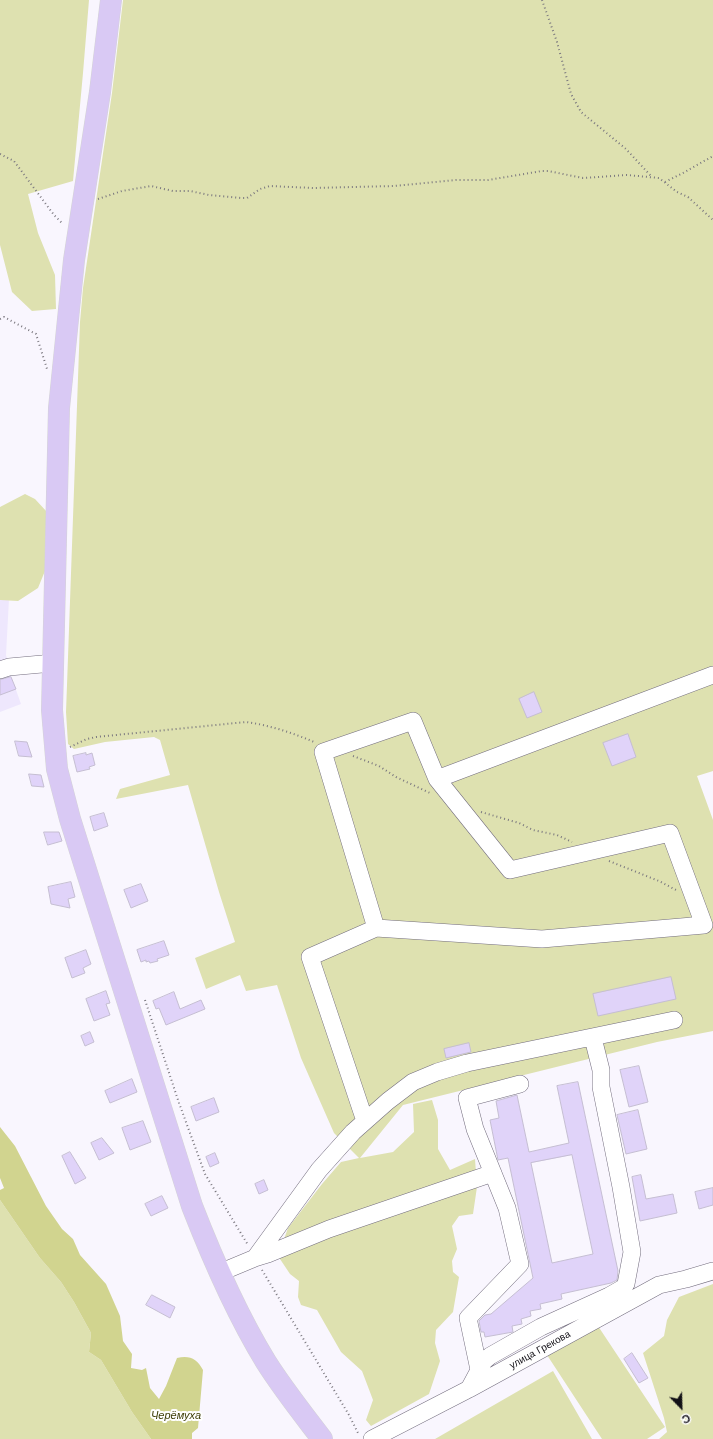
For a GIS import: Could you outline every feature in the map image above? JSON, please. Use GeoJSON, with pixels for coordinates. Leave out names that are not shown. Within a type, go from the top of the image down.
{"type":"FeatureCollection","features":[{"type":"Feature","properties":{"kind":"main road"},"geometry":{"type":"LineString","coordinates":[[111,0],[100,92],[73,266],[59,408],[52,717],[55,755],[59,782],[72,827],[192,1206],[219,1273],[239,1315],[283,1388],[322,1439]]}},
{"type":"Feature","properties":{"kind":"lane"},"geometry":{"type":"LineString","coordinates":[[0,670],[9,667],[53,663]]}},
{"type":"Feature","properties":{"kind":"lane"},"geometry":{"type":"LineString","coordinates":[[436,787],[713,675]]}},
{"type":"Feature","properties":{"kind":"lane"},"geometry":{"type":"LineString","coordinates":[[365,1121],[310,957],[376,928],[542,939],[704,925],[670,833],[510,870],[436,787],[413,720],[323,752],[376,928]]}},
{"type":"Feature","properties":{"kind":"lane"},"geometry":{"type":"LineString","coordinates":[[255,1258],[319,1170],[353,1132],[413,1082],[437,1072],[467,1063],[674,1020]]}},
{"type":"Feature","properties":{"kind":"lane"},"geometry":{"type":"LineString","coordinates":[[469,1389],[484,1361],[490,1356],[541,1327],[609,1296],[623,1288],[626,1284],[632,1252],[601,1087],[601,1070],[593,1038]]}},
{"type":"Feature","properties":{"kind":"lane"},"geometry":{"type":"LineString","coordinates":[[479,1370],[468,1318],[520,1264],[509,1214],[475,1129],[467,1098],[520,1084]]}},
{"type":"Feature","properties":{"kind":"lane"},"geometry":{"type":"LineString","coordinates":[[219,1273],[329,1229],[493,1173]]}},
{"type":"Feature","properties":{"kind":"lane","name":"улица Грекова"},"geometry":{"type":"LineString","coordinates":[[372,1439],[469,1389],[659,1285],[713,1271]]}},
{"type":"Feature","properties":{"kind":"path"},"geometry":{"type":"LineString","coordinates":[[542,0],[557,42],[571,94],[581,112],[626,149],[651,176]]}},
{"type":"Feature","properties":{"kind":"path"},"geometry":{"type":"LineString","coordinates":[[0,154],[14,162],[54,216],[63,224]]}},
{"type":"Feature","properties":{"kind":"path"},"geometry":{"type":"LineString","coordinates":[[664,182],[713,156]]}},
{"type":"Feature","properties":{"kind":"path"},"geometry":{"type":"LineString","coordinates":[[84,200],[96,200],[122,191],[151,186],[173,191],[190,191],[209,195],[247,198],[260,189],[270,186],[313,188],[371,185],[394,186],[456,180],[488,180],[548,171],[583,178],[627,175],[651,176],[659,178],[677,192],[688,197],[713,220]]}},
{"type":"Feature","properties":{"kind":"path"},"geometry":{"type":"LineString","coordinates":[[0,319],[4,317],[36,334],[47,371]]}},
{"type":"Feature","properties":{"kind":"path"},"geometry":{"type":"LineString","coordinates":[[67,750],[73,745],[96,736],[246,722],[273,728],[316,743]]}},
{"type":"Feature","properties":{"kind":"path"},"geometry":{"type":"LineString","coordinates":[[351,755],[380,766],[396,777],[436,787]]}},
{"type":"Feature","properties":{"kind":"path"},"geometry":{"type":"LineString","coordinates":[[476,810],[520,823],[534,830],[556,835],[576,843]]}},
{"type":"Feature","properties":{"kind":"path"},"geometry":{"type":"LineString","coordinates":[[607,859],[664,883],[680,892]]}},
{"type":"Feature","properties":{"kind":"path"},"geometry":{"type":"LineString","coordinates":[[143,996],[205,1174],[349,1415],[361,1439]]}},
{"type":"Feature","properties":{"kind":"shaded area"},"geometry":{"type":"Polygon","coordinates":[[[0,0],[89,0],[73,181],[28,194],[38,233],[55,275],[56,309],[32,311],[12,292],[0,245],[0,0]]]}},
{"type":"Feature","properties":{"kind":"shaded area"},"geometry":{"type":"Polygon","coordinates":[[[123,0],[713,0],[713,771],[697,776],[713,820],[713,1031],[657,1042],[403,1105],[360,1158],[393,1152],[414,1132],[413,1104],[432,1100],[438,1120],[438,1149],[450,1170],[475,1159],[477,1187],[473,1214],[459,1216],[452,1226],[457,1249],[452,1261],[453,1272],[459,1277],[453,1312],[436,1330],[435,1343],[440,1361],[429,1394],[371,1426],[366,1420],[373,1400],[362,1371],[341,1352],[317,1310],[301,1305],[298,1297],[299,1281],[290,1274],[278,1256],[288,1228],[322,1184],[341,1162],[359,1158],[334,1133],[301,1058],[277,985],[246,991],[240,975],[206,989],[195,958],[235,942],[188,785],[116,799],[120,789],[170,775],[160,740],[154,737],[105,742],[74,749],[68,744],[66,712],[80,322],[83,288],[112,93],[123,0]]]}},
{"type":"Feature","properties":{"kind":"shaded area"},"geometry":{"type":"Polygon","coordinates":[[[25,494],[35,499],[47,512],[47,566],[38,588],[18,601],[0,600],[0,507],[25,494]]]}},
{"type":"Feature","properties":{"kind":"shaded area"},"geometry":{"type":"Polygon","coordinates":[[[0,594],[9,599],[6,655],[10,673],[21,704],[0,712],[0,594]]]}},
{"type":"Feature","properties":{"kind":"shaded area"},"geometry":{"type":"Polygon","coordinates":[[[0,1200],[40,1258],[61,1282],[74,1302],[91,1333],[89,1352],[101,1360],[132,1412],[151,1439],[0,1439],[0,1200]]]}},
{"type":"Feature","properties":{"kind":"shaded area"},"geometry":{"type":"Polygon","coordinates":[[[713,1284],[713,1439],[659,1439],[667,1432],[643,1353],[664,1336],[667,1320],[679,1297],[713,1284]]]}},
{"type":"Feature","properties":{"kind":"shaded area"},"geometry":{"type":"Polygon","coordinates":[[[596,1323],[665,1427],[647,1439],[602,1439],[547,1355],[596,1323]]]}},
{"type":"Feature","properties":{"kind":"shaded area"},"geometry":{"type":"Polygon","coordinates":[[[553,1371],[592,1439],[435,1439],[553,1371]]]}},
{"type":"Feature","properties":{"kind":"water","name":"Черёмуха"},"geometry":{"type":"Polygon","coordinates":[[[0,1127],[15,1146],[46,1206],[62,1229],[73,1239],[80,1255],[106,1284],[120,1316],[123,1341],[132,1354],[131,1368],[142,1370],[146,1368],[150,1388],[159,1399],[177,1358],[186,1357],[193,1359],[201,1366],[203,1370],[198,1428],[192,1433],[192,1439],[151,1439],[132,1412],[101,1360],[89,1352],[91,1333],[74,1302],[61,1282],[40,1258],[0,1200],[0,1190],[4,1188],[0,1178],[0,1127]]]}},
{"type":"Feature","properties":{"kind":"building"},"geometry":{"type":"Polygon","coordinates":[[[11,677],[16,689],[0,695],[0,680],[11,677]]]}},
{"type":"Feature","properties":{"kind":"building"},"geometry":{"type":"Polygon","coordinates":[[[534,692],[542,712],[527,718],[519,699],[534,692]]]}},
{"type":"Feature","properties":{"kind":"building"},"geometry":{"type":"Polygon","coordinates":[[[628,734],[636,757],[612,766],[603,743],[628,734]]]}},
{"type":"Feature","properties":{"kind":"building"},"geometry":{"type":"Polygon","coordinates":[[[15,741],[27,742],[32,757],[19,756],[15,741]]]}},
{"type":"Feature","properties":{"kind":"building"},"geometry":{"type":"Polygon","coordinates":[[[86,753],[86,755],[92,753],[95,765],[89,767],[90,769],[77,772],[73,756],[86,753]]]}},
{"type":"Feature","properties":{"kind":"building"},"geometry":{"type":"Polygon","coordinates":[[[29,774],[41,775],[44,787],[32,786],[29,774]]]}},
{"type":"Feature","properties":{"kind":"building"},"geometry":{"type":"Polygon","coordinates":[[[104,813],[108,826],[94,831],[90,817],[104,813]]]}},
{"type":"Feature","properties":{"kind":"building"},"geometry":{"type":"Polygon","coordinates":[[[44,832],[59,832],[62,841],[48,845],[44,832]]]}},
{"type":"Feature","properties":{"kind":"building"},"geometry":{"type":"Polygon","coordinates":[[[71,882],[75,897],[68,899],[70,908],[51,904],[48,887],[71,882]]]}},
{"type":"Feature","properties":{"kind":"building"},"geometry":{"type":"Polygon","coordinates":[[[141,884],[148,901],[131,908],[124,890],[141,884]]]}},
{"type":"Feature","properties":{"kind":"building"},"geometry":{"type":"Polygon","coordinates":[[[164,941],[169,955],[157,959],[158,961],[150,963],[149,961],[146,962],[146,960],[141,962],[137,950],[164,941]]]}},
{"type":"Feature","properties":{"kind":"building"},"geometry":{"type":"Polygon","coordinates":[[[86,950],[91,964],[83,968],[85,973],[72,978],[65,958],[86,950]]]}},
{"type":"Feature","properties":{"kind":"building"},"geometry":{"type":"Polygon","coordinates":[[[671,977],[676,999],[598,1016],[593,994],[671,977]]]}},
{"type":"Feature","properties":{"kind":"building"},"geometry":{"type":"Polygon","coordinates":[[[106,991],[110,1003],[106,1004],[110,1015],[94,1021],[86,999],[106,991]]]}},
{"type":"Feature","properties":{"kind":"building"},"geometry":{"type":"Polygon","coordinates":[[[174,992],[180,1009],[201,1000],[205,1009],[166,1025],[159,1008],[156,1009],[153,1001],[174,992]]]}},
{"type":"Feature","properties":{"kind":"building"},"geometry":{"type":"Polygon","coordinates":[[[90,1032],[94,1042],[85,1046],[81,1036],[90,1032]]]}},
{"type":"Feature","properties":{"kind":"building"},"geometry":{"type":"Polygon","coordinates":[[[469,1043],[471,1052],[446,1058],[444,1049],[469,1043]]]}},
{"type":"Feature","properties":{"kind":"building"},"geometry":{"type":"Polygon","coordinates":[[[639,1066],[648,1102],[629,1107],[620,1070],[639,1066]]]}},
{"type":"Feature","properties":{"kind":"building"},"geometry":{"type":"Polygon","coordinates":[[[132,1079],[137,1092],[110,1103],[105,1091],[132,1079]]]}},
{"type":"Feature","properties":{"kind":"building"},"geometry":{"type":"Polygon","coordinates":[[[578,1082],[618,1271],[617,1280],[611,1283],[561,1294],[562,1299],[540,1304],[541,1309],[530,1311],[531,1316],[521,1319],[522,1324],[512,1326],[513,1332],[485,1337],[484,1332],[481,1332],[479,1321],[485,1315],[491,1314],[533,1278],[508,1158],[498,1160],[490,1120],[499,1118],[496,1101],[517,1095],[529,1152],[569,1143],[557,1086],[578,1082]],[[572,1155],[531,1163],[552,1263],[593,1254],[572,1155]]]}},
{"type":"Feature","properties":{"kind":"building"},"geometry":{"type":"Polygon","coordinates":[[[214,1098],[219,1112],[196,1121],[191,1107],[214,1098]]]}},
{"type":"Feature","properties":{"kind":"building"},"geometry":{"type":"Polygon","coordinates":[[[638,1110],[647,1149],[626,1154],[617,1115],[638,1110]]]}},
{"type":"Feature","properties":{"kind":"building"},"geometry":{"type":"Polygon","coordinates":[[[143,1121],[151,1142],[130,1150],[122,1128],[143,1121]]]}},
{"type":"Feature","properties":{"kind":"building"},"geometry":{"type":"Polygon","coordinates":[[[102,1138],[114,1153],[99,1160],[91,1143],[102,1138]]]}},
{"type":"Feature","properties":{"kind":"building"},"geometry":{"type":"Polygon","coordinates":[[[70,1152],[86,1178],[75,1184],[62,1156],[70,1152]]]}},
{"type":"Feature","properties":{"kind":"building"},"geometry":{"type":"Polygon","coordinates":[[[215,1153],[219,1163],[210,1167],[206,1157],[215,1153]]]}},
{"type":"Feature","properties":{"kind":"building"},"geometry":{"type":"Polygon","coordinates":[[[641,1175],[646,1199],[673,1194],[677,1213],[640,1221],[632,1177],[641,1175]]]}},
{"type":"Feature","properties":{"kind":"building"},"geometry":{"type":"Polygon","coordinates":[[[264,1180],[268,1190],[259,1194],[255,1184],[264,1180]]]}},
{"type":"Feature","properties":{"kind":"building"},"geometry":{"type":"Polygon","coordinates":[[[713,1188],[713,1205],[699,1209],[695,1192],[713,1188]]]}},
{"type":"Feature","properties":{"kind":"building"},"geometry":{"type":"Polygon","coordinates":[[[162,1196],[168,1208],[151,1216],[145,1204],[162,1196]]]}},
{"type":"Feature","properties":{"kind":"building"},"geometry":{"type":"Polygon","coordinates":[[[152,1295],[175,1307],[170,1318],[146,1305],[152,1295]]]}},
{"type":"Feature","properties":{"kind":"building"},"geometry":{"type":"Polygon","coordinates":[[[632,1353],[648,1378],[639,1383],[624,1359],[632,1353]]]}}]}
